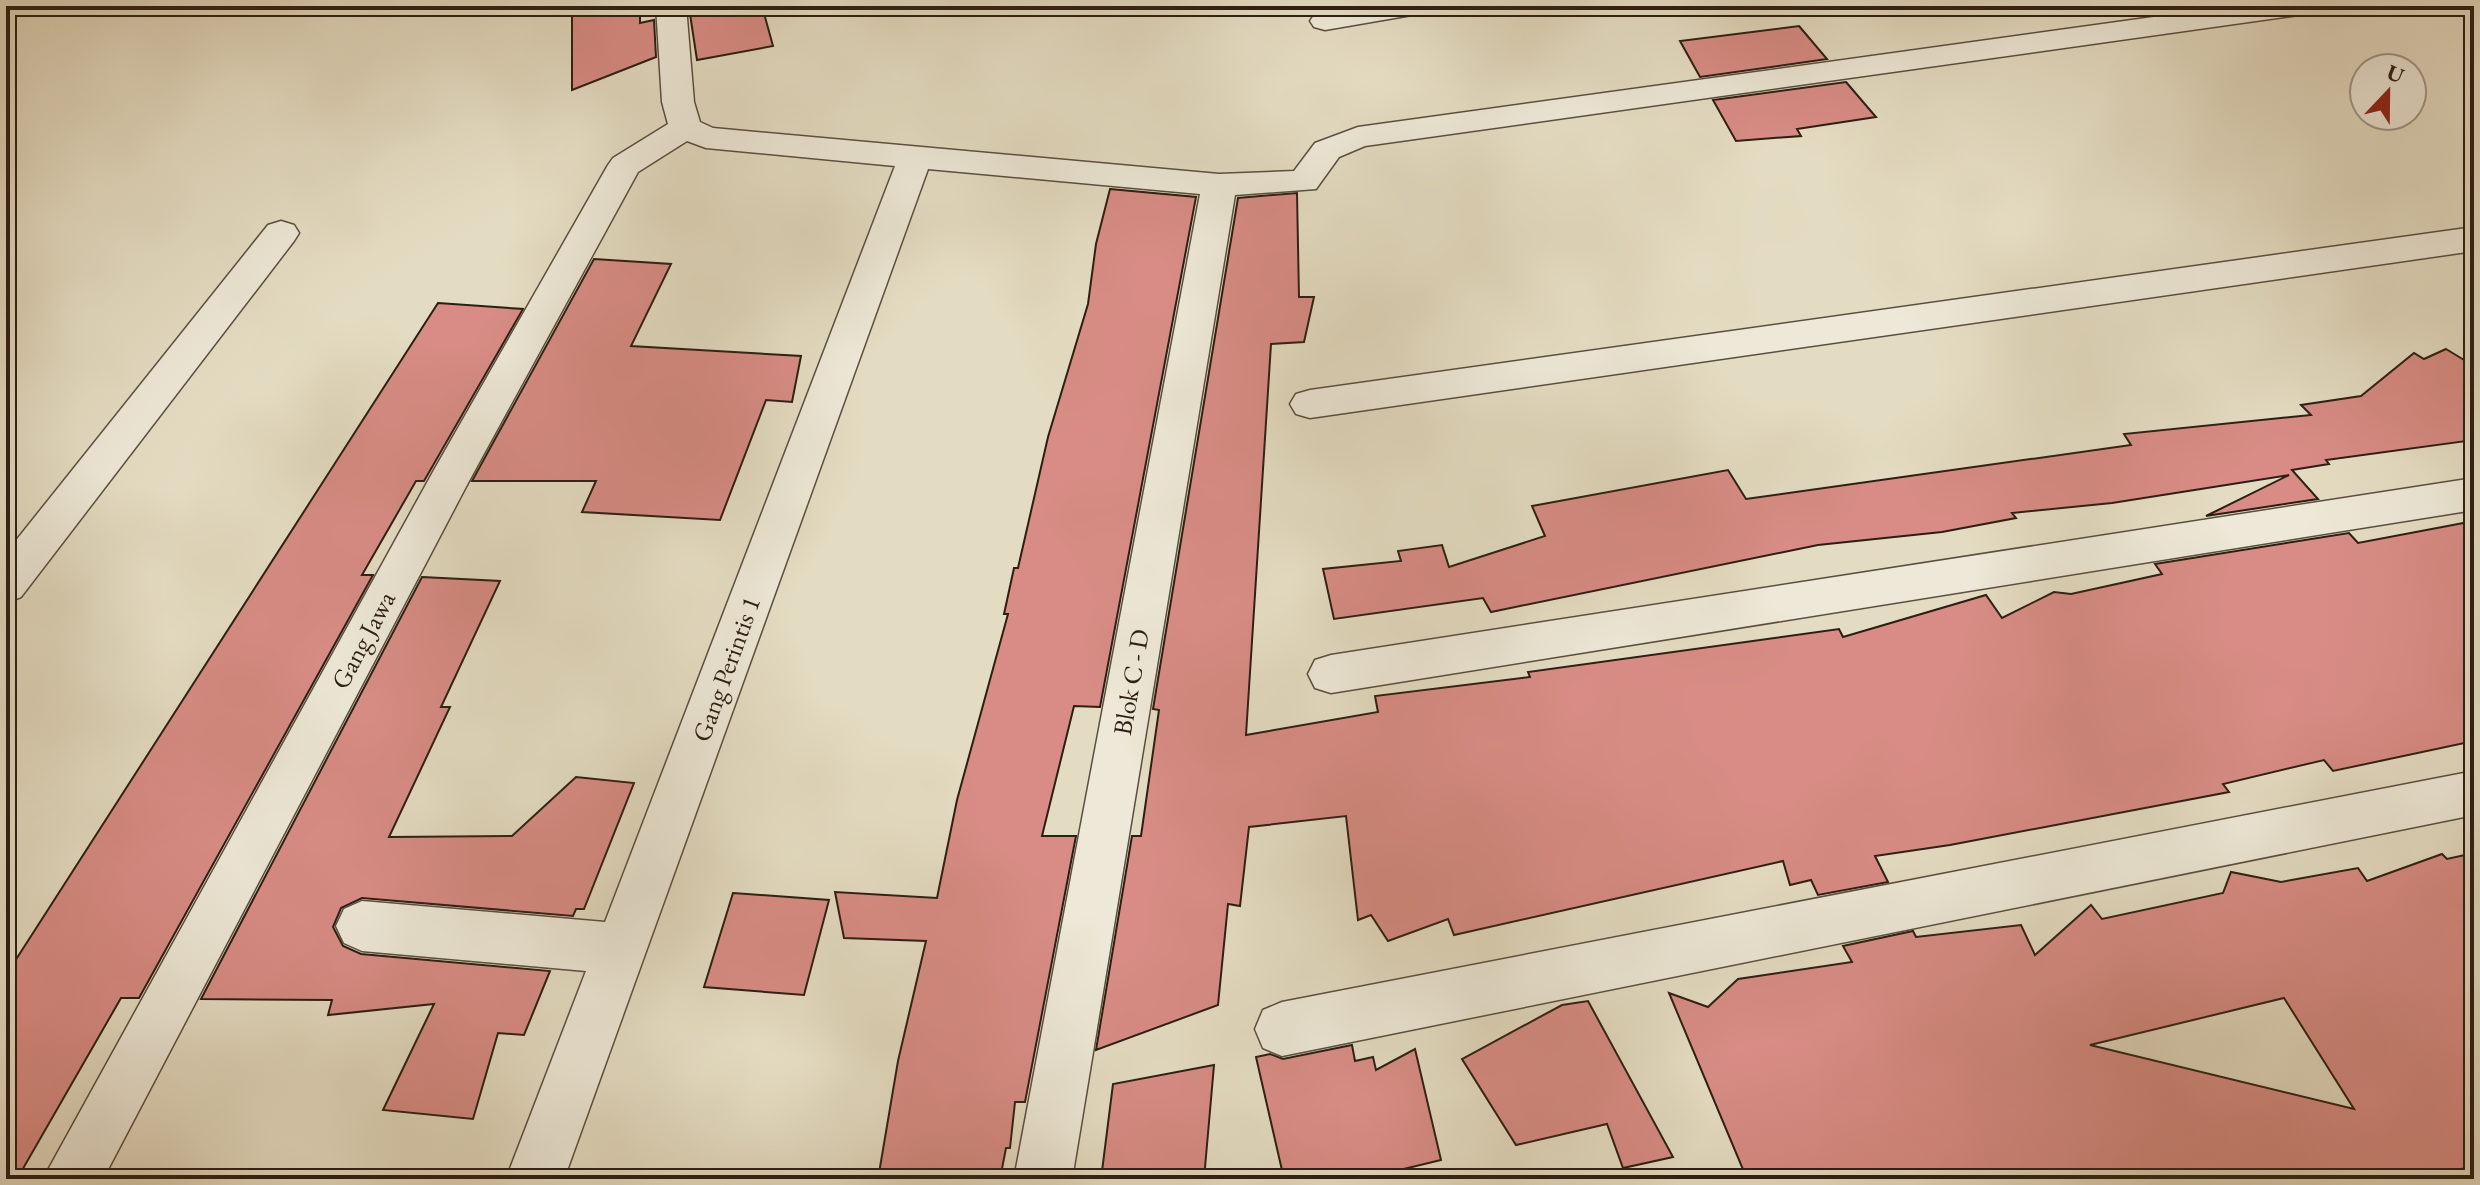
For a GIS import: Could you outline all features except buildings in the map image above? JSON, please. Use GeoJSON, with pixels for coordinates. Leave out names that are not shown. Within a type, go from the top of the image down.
{"type":"FeatureCollection","features":[{"type":"Feature","properties":{"kind":"street"},"geometry":{"type":"LineString","coordinates":[[671,6],[678,102],[685,128],[706,138],[747,145],[1219,185],[1304,181],[1327,150],[1358,137],[2299,6]]}},
{"type":"Feature","properties":{"kind":"street"},"geometry":{"type":"LineString","coordinates":[[1325,21],[1368,9],[1412,6]]}},
{"type":"Feature","properties":{"kind":"street"},"geometry":{"type":"LineString","coordinates":[[1361,42],[1368,9]]}},
{"type":"Feature","properties":{"kind":"street","name":"Gang Jawa"},"geometry":{"type":"LineString","coordinates":[[72,1179],[449,481],[625,165],[685,128]]}},
{"type":"Feature","properties":{"kind":"street","name":"Gang Perintis 1"},"geometry":{"type":"LineString","coordinates":[[535,1179],[915,158]]}},
{"type":"Feature","properties":{"kind":"street","name":"Blok C - D"},"geometry":{"type":"LineString","coordinates":[[1043,1179],[1219,185]]}},
{"type":"Feature","properties":{"kind":"street"},"geometry":{"type":"LineString","coordinates":[[6,585],[281,233]]}},
{"type":"Feature","properties":{"kind":"street"},"geometry":{"type":"LineString","coordinates":[[1310,404],[2474,239]]}},
{"type":"Feature","properties":{"kind":"street"},"geometry":{"type":"LineString","coordinates":[[1331,674],[2474,494]]}},
{"type":"Feature","properties":{"kind":"street"},"geometry":{"type":"LineString","coordinates":[[1282,1029],[2474,793]]}},
{"type":"Feature","properties":{"kind":"street"},"geometry":{"type":"LineString","coordinates":[[362,926],[623,949]]}}]}
